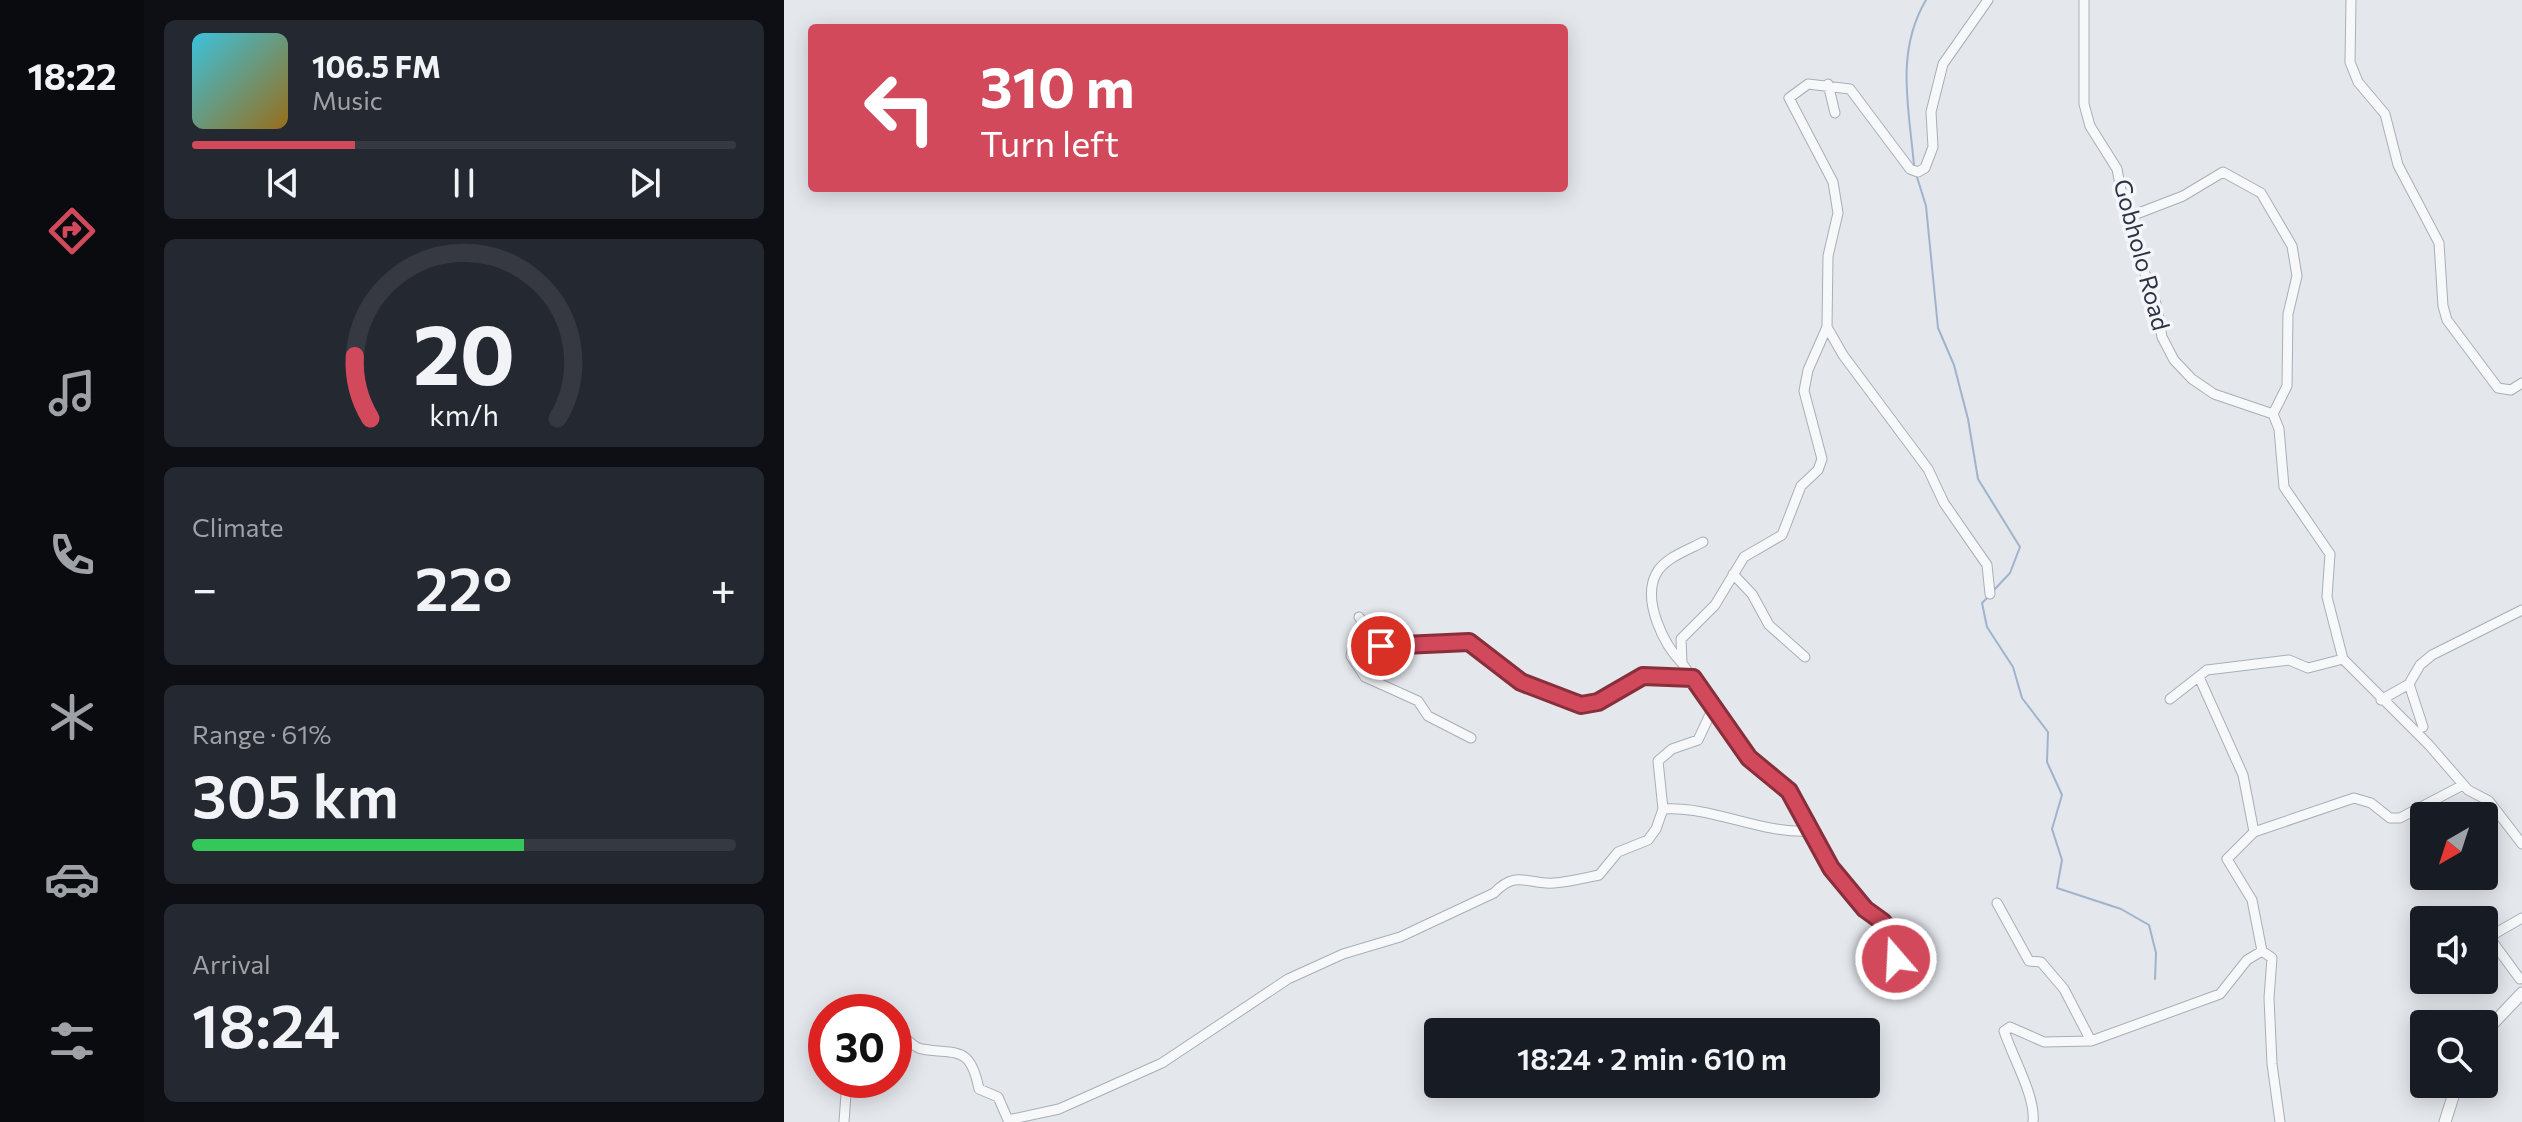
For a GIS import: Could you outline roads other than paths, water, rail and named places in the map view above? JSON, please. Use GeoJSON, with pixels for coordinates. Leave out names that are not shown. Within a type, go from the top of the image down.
{"type":"FeatureCollection","features":[{"type":"Feature","properties":{"kind":"street"},"geometry":{"type":"LineString","coordinates":[[1682,663],[1681,639],[1715,605],[1744,557],[1782,535],[1801,486],[1818,470],[1822,459],[1804,391],[1808,370],[1827,327],[1828,256],[1838,213],[1833,182],[1789,98],[1808,84],[1850,89],[1914,170],[1925,168],[1933,147],[1931,112],[1943,64],[1988,0]]}},
{"type":"Feature","properties":{"kind":"street","name":"Gobholo Road"},"geometry":{"type":"LineString","coordinates":[[2084,0],[2084,104],[2090,126],[2117,169],[2126,218],[2136,255],[2156,304],[2162,337],[2174,360],[2192,379],[2214,394],[2273,414]]}},
{"type":"Feature","properties":{"kind":"street"},"geometry":{"type":"LineString","coordinates":[[2351,0],[2350,62],[2358,82],[2385,114],[2398,165],[2439,243],[2443,306],[2447,320],[2498,388],[2511,390],[2522,383]]}},
{"type":"Feature","properties":{"kind":"street"},"geometry":{"type":"LineString","coordinates":[[1828,84],[1835,113]]}},
{"type":"Feature","properties":{"kind":"street"},"geometry":{"type":"LineString","coordinates":[[2126,218],[2183,196],[2223,172],[2261,193],[2292,246],[2297,276],[2288,314],[2287,386],[2273,414],[2279,429],[2284,487],[2330,554],[2327,597],[2343,659],[2429,745],[2463,785],[2489,801],[2522,844]]}},
{"type":"Feature","properties":{"kind":"street"},"geometry":{"type":"LineString","coordinates":[[1827,327],[1843,355],[1928,469],[1944,503],[1987,565],[1990,594]]}},
{"type":"Feature","properties":{"kind":"street"},"geometry":{"type":"LineString","coordinates":[[1703,542],[1668,561],[1656,574],[1653,583],[1660,633],[1749,758],[1789,791],[1844,885],[1883,922],[1907,981]]}},
{"type":"Feature","properties":{"kind":"street"},"geometry":{"type":"LineString","coordinates":[[1733,574],[1752,594],[1769,625],[1805,657]]}},
{"type":"Feature","properties":{"kind":"street"},"geometry":{"type":"LineString","coordinates":[[2381,700],[2409,684],[2420,665],[2432,655],[2522,610]]}},
{"type":"Feature","properties":{"kind":"street"},"geometry":{"type":"LineString","coordinates":[[1359,617],[1381,646]]}},
{"type":"Feature","properties":{"kind":"street"},"geometry":{"type":"LineString","coordinates":[[1471,738],[1428,716],[1418,701],[1365,677],[1351,656],[1353,646],[1469,642],[1521,682],[1581,705],[1598,702],[1643,676],[1693,678]]}},
{"type":"Feature","properties":{"kind":"street"},"geometry":{"type":"LineString","coordinates":[[2170,699],[2207,670],[2289,660],[2308,668],[2343,659]]}},
{"type":"Feature","properties":{"kind":"street"},"geometry":{"type":"LineString","coordinates":[[2199,677],[2243,775],[2254,832]]}},
{"type":"Feature","properties":{"kind":"street"},"geometry":{"type":"LineString","coordinates":[[2409,684],[2423,727]]}},
{"type":"Feature","properties":{"kind":"street"},"geometry":{"type":"LineString","coordinates":[[912,1043],[921,1049],[942,1048],[962,1055],[974,1073],[979,1089],[998,1097],[1008,1120],[1059,1109],[1162,1063],[1288,979],[1343,954],[1400,937],[1494,893],[1501,884],[1524,878],[1551,883],[1599,875],[1618,852],[1652,836],[1663,809],[1658,761],[1672,749],[1698,740],[1713,708]]}},
{"type":"Feature","properties":{"kind":"street"},"geometry":{"type":"LineString","coordinates":[[2280,1122],[2272,1064],[2272,958],[2262,951],[2252,900],[2227,859],[2254,832],[2354,798],[2371,803],[2390,818],[2400,818],[2463,785]]}},
{"type":"Feature","properties":{"kind":"street"},"geometry":{"type":"LineString","coordinates":[[1663,809],[1714,814],[1792,832],[1810,831]]}},
{"type":"Feature","properties":{"kind":"street"},"geometry":{"type":"LineString","coordinates":[[1997,903],[2029,961],[2041,962],[2064,989],[2091,1041]]}},
{"type":"Feature","properties":{"kind":"street"},"geometry":{"type":"LineString","coordinates":[[2498,930],[2522,918]]}},
{"type":"Feature","properties":{"kind":"street"},"geometry":{"type":"LineString","coordinates":[[2498,949],[2521,975],[2522,994],[2498,1019]]}},
{"type":"Feature","properties":{"kind":"street"},"geometry":{"type":"LineString","coordinates":[[2033,1122],[2033,1100],[2019,1076],[2004,1031],[2010,1027],[2044,1042],[2091,1041],[2220,994],[2247,960],[2262,951]]}},
{"type":"Feature","properties":{"kind":"street"},"geometry":{"type":"LineString","coordinates":[[844,1122],[846,1098]]}},
{"type":"Feature","properties":{"kind":"street"},"geometry":{"type":"LineString","coordinates":[[2445,1122],[2453,1098]]}},
{"type":"Feature","properties":{"kind":"waterway"},"geometry":{"type":"LineString","coordinates":[[1914,165],[1907,101],[1907,60],[1916,20],[1926,0]]}},
{"type":"Feature","properties":{"kind":"waterway"},"geometry":{"type":"LineString","coordinates":[[1917,177],[1926,206],[1938,328],[1954,365],[1968,419],[1978,479],[2020,547],[2010,573],[1994,590]]}},
{"type":"Feature","properties":{"kind":"waterway"},"geometry":{"type":"LineString","coordinates":[[1987,598],[1982,603],[1987,627],[2013,667],[2022,698],[2048,732],[2047,762],[2062,795],[2052,829],[2062,860],[2057,888],[2121,909],[2149,925],[2156,953],[2155,979]]}}]}
